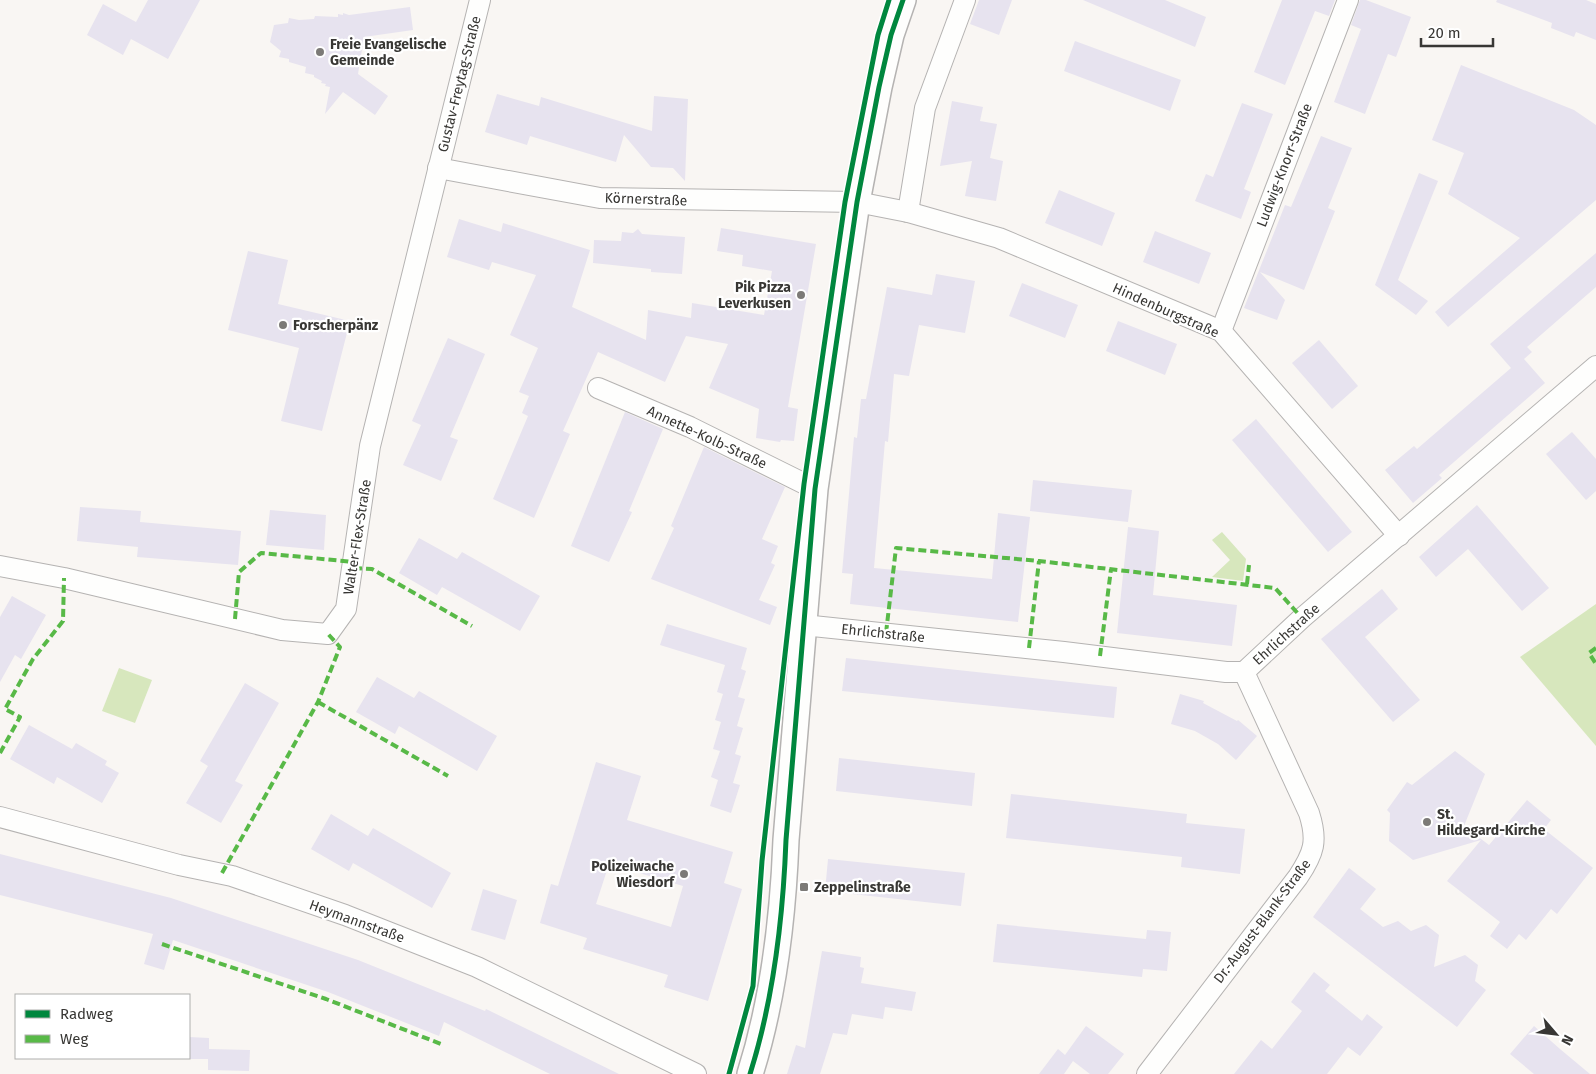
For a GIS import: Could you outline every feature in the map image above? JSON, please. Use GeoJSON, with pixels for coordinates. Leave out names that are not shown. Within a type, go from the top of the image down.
{"type":"FeatureCollection","features":[{"type":"Feature","properties":{"kind":"street","name":"Gustav-Freytag-Straße"},"geometry":{"type":"LineString","coordinates":[[438,168],[480,0]]}},
{"type":"Feature","properties":{"kind":"street"},"geometry":{"type":"LineString","coordinates":[[750,1074],[769,1002],[784,890],[786,840],[815,489],[857,202],[889,43],[903,0]]}},
{"type":"Feature","properties":{"kind":"street"},"geometry":{"type":"LineString","coordinates":[[908,212],[925,108],[965,0]]}},
{"type":"Feature","properties":{"kind":"street","name":"Ludwig-Knorr-Straße"},"geometry":{"type":"LineString","coordinates":[[1221,331],[1348,0]]}},
{"type":"Feature","properties":{"kind":"street","name":"Körnerstraße"},"geometry":{"type":"LineString","coordinates":[[438,168],[600,198],[857,202]]}},
{"type":"Feature","properties":{"kind":"street","name":"Walter-Flex-Straße"},"geometry":{"type":"LineString","coordinates":[[0,566],[64,578],[282,630],[328,634],[346,609],[370,446],[438,168]]}},
{"type":"Feature","properties":{"kind":"street","name":"Hindenburgstraße"},"geometry":{"type":"LineString","coordinates":[[857,202],[908,212],[999,238],[1221,331],[1399,536]]}},
{"type":"Feature","properties":{"kind":"street","name":"Ehrlichstraße"},"geometry":{"type":"LineString","coordinates":[[803,626],[1064,652],[1226,672],[1244,672],[1596,366]]}},
{"type":"Feature","properties":{"kind":"street","name":"Annette-Kolb-Straße"},"geometry":{"type":"LineString","coordinates":[[598,388],[690,427],[815,489]]}},
{"type":"Feature","properties":{"kind":"street","name":"Dr.-August-Blank-Straße"},"geometry":{"type":"LineString","coordinates":[[1147,1074],[1298,877],[1312,855],[1315,843],[1314,829],[1309,813],[1244,672]]}},
{"type":"Feature","properties":{"kind":"street","name":"Heymannstraße"},"geometry":{"type":"LineString","coordinates":[[0,817],[179,865],[232,876],[345,915],[477,967],[696,1074]]}},
{"type":"Feature","properties":{"kind":"green space"},"geometry":{"type":"Polygon","coordinates":[[[1222,532],[1246,559],[1243,581],[1212,577],[1230,560],[1212,540],[1222,532]]]}},
{"type":"Feature","properties":{"kind":"green space"},"geometry":{"type":"Polygon","coordinates":[[[1596,604],[1596,746],[1520,657],[1596,604]]]}},
{"type":"Feature","properties":{"kind":"green space"},"geometry":{"type":"Polygon","coordinates":[[[119,668],[152,680],[135,723],[102,711],[119,668]]]}},
{"type":"Feature","properties":{"kind":"building"},"geometry":{"type":"Polygon","coordinates":[[[148,0],[200,0],[168,59],[131,39],[123,55],[87,35],[103,4],[136,22],[148,0]]]}},
{"type":"Feature","properties":{"kind":"building"},"geometry":{"type":"Polygon","coordinates":[[[979,0],[1012,0],[999,35],[970,24],[979,0]]]}},
{"type":"Feature","properties":{"kind":"building"},"geometry":{"type":"Polygon","coordinates":[[[1083,0],[1165,0],[1206,17],[1195,47],[1083,0]]]}},
{"type":"Feature","properties":{"kind":"building"},"geometry":{"type":"Polygon","coordinates":[[[1282,0],[1335,0],[1329,16],[1315,11],[1285,85],[1254,72],[1282,0]]]}},
{"type":"Feature","properties":{"kind":"building"},"geometry":{"type":"Polygon","coordinates":[[[1360,0],[1366,0],[1411,17],[1396,57],[1388,54],[1365,114],[1334,102],[1361,29],[1351,25],[1360,0]]]}},
{"type":"Feature","properties":{"kind":"building"},"geometry":{"type":"Polygon","coordinates":[[[1497,0],[1586,0],[1596,4],[1596,40],[1576,32],[1574,37],[1551,28],[1552,23],[1496,2],[1497,0]]]}},
{"type":"Feature","properties":{"kind":"building","name":"Freie Evangelische Gemeinde"},"geometry":{"type":"Polygon","coordinates":[[[410,7],[413,30],[364,37],[358,74],[388,96],[375,115],[343,92],[325,114],[330,87],[321,83],[322,81],[314,77],[314,75],[305,73],[306,67],[289,62],[289,59],[279,57],[281,51],[270,42],[274,25],[288,23],[289,18],[299,20],[314,19],[315,16],[338,17],[338,14],[343,15],[343,13],[349,15],[410,7]]]}},
{"type":"Feature","properties":{"kind":"building"},"geometry":{"type":"Polygon","coordinates":[[[1075,41],[1181,80],[1170,111],[1064,71],[1075,41]]]}},
{"type":"Feature","properties":{"kind":"building"},"geometry":{"type":"Polygon","coordinates":[[[1461,65],[1574,110],[1596,125],[1596,200],[1448,327],[1435,312],[1520,238],[1448,194],[1464,153],[1432,140],[1461,65]]]}},
{"type":"Feature","properties":{"kind":"building"},"geometry":{"type":"Polygon","coordinates":[[[497,94],[539,106],[541,97],[652,131],[654,96],[688,99],[685,181],[673,168],[651,167],[624,135],[616,162],[530,136],[527,145],[485,132],[497,94]]]}},
{"type":"Feature","properties":{"kind":"building"},"geometry":{"type":"Polygon","coordinates":[[[952,101],[983,107],[980,121],[997,124],[990,158],[1003,161],[996,201],[965,196],[972,161],[940,166],[952,101]]]}},
{"type":"Feature","properties":{"kind":"building"},"geometry":{"type":"Polygon","coordinates":[[[1242,103],[1273,114],[1244,189],[1251,192],[1241,219],[1195,201],[1206,174],[1213,177],[1242,103]]]}},
{"type":"Feature","properties":{"kind":"building"},"geometry":{"type":"Polygon","coordinates":[[[1321,136],[1352,148],[1328,208],[1335,211],[1304,290],[1260,272],[1285,300],[1277,320],[1244,308],[1285,205],[1291,207],[1321,136]]]}},
{"type":"Feature","properties":{"kind":"building"},"geometry":{"type":"Polygon","coordinates":[[[1419,173],[1438,181],[1398,280],[1428,301],[1416,315],[1375,285],[1419,173]]]}},
{"type":"Feature","properties":{"kind":"building"},"geometry":{"type":"Polygon","coordinates":[[[1059,190],[1115,213],[1102,246],[1045,223],[1059,190]]]}},
{"type":"Feature","properties":{"kind":"building"},"geometry":{"type":"Polygon","coordinates":[[[459,219],[501,232],[503,223],[590,250],[572,307],[646,340],[648,310],[691,318],[692,303],[764,315],[772,271],[742,266],[743,255],[717,251],[721,228],[816,244],[788,407],[798,409],[794,441],[781,440],[780,442],[756,438],[759,409],[709,388],[728,344],[686,336],[665,382],[598,352],[563,431],[570,434],[534,518],[493,499],[528,416],[522,413],[529,396],[519,392],[538,348],[510,335],[536,275],[492,262],[489,270],[447,257],[459,219]]]}},
{"type":"Feature","properties":{"kind":"building"},"geometry":{"type":"Polygon","coordinates":[[[638,229],[642,234],[685,237],[682,274],[651,272],[651,269],[593,263],[594,240],[621,241],[622,232],[633,233],[638,229]]]}},
{"type":"Feature","properties":{"kind":"building"},"geometry":{"type":"Polygon","coordinates":[[[1155,231],[1211,253],[1199,284],[1143,262],[1155,231]]]}},
{"type":"Feature","properties":{"kind":"building"},"geometry":{"type":"Polygon","coordinates":[[[248,251],[288,260],[278,304],[350,321],[322,431],[281,421],[299,348],[228,330],[248,251]]]}},
{"type":"Feature","properties":{"kind":"building"},"geometry":{"type":"Polygon","coordinates":[[[1596,253],[1596,287],[1527,347],[1532,352],[1524,359],[1545,383],[1439,475],[1442,478],[1413,503],[1385,470],[1414,446],[1417,449],[1511,368],[1490,344],[1596,253]]]}},
{"type":"Feature","properties":{"kind":"building"},"geometry":{"type":"Polygon","coordinates":[[[936,274],[975,281],[965,333],[919,325],[909,376],[894,374],[888,442],[885,441],[874,568],[992,579],[998,513],[1030,517],[1018,622],[850,604],[853,574],[842,573],[854,437],[857,438],[861,399],[866,399],[887,287],[932,295],[936,274]]]}},
{"type":"Feature","properties":{"kind":"building"},"geometry":{"type":"Polygon","coordinates":[[[1022,283],[1078,305],[1065,338],[1009,316],[1022,283]]]}},
{"type":"Feature","properties":{"kind":"building"},"geometry":{"type":"Polygon","coordinates":[[[1118,321],[1177,344],[1165,375],[1106,351],[1118,321]]]}},
{"type":"Feature","properties":{"kind":"building"},"geometry":{"type":"Polygon","coordinates":[[[448,338],[485,354],[450,437],[458,440],[441,481],[403,465],[421,425],[412,421],[448,338]]]}},
{"type":"Feature","properties":{"kind":"building"},"geometry":{"type":"Polygon","coordinates":[[[1319,340],[1358,386],[1332,409],[1292,363],[1319,340]]]}},
{"type":"Feature","properties":{"kind":"building"},"geometry":{"type":"Polygon","coordinates":[[[625,412],[663,429],[629,511],[632,512],[609,562],[571,546],[625,412]]]}},
{"type":"Feature","properties":{"kind":"building"},"geometry":{"type":"Polygon","coordinates":[[[1256,419],[1352,532],[1328,552],[1232,440],[1256,419]]]}},
{"type":"Feature","properties":{"kind":"building"},"geometry":{"type":"Polygon","coordinates":[[[1572,432],[1596,459],[1596,491],[1586,500],[1546,454],[1572,432]]]}},
{"type":"Feature","properties":{"kind":"building"},"geometry":{"type":"Polygon","coordinates":[[[704,447],[785,487],[762,539],[778,546],[771,563],[775,565],[759,600],[777,607],[770,625],[651,579],[674,528],[671,526],[704,447]]]}},
{"type":"Feature","properties":{"kind":"building"},"geometry":{"type":"Polygon","coordinates":[[[1033,480],[1132,490],[1128,522],[1030,511],[1033,480]]]}},
{"type":"Feature","properties":{"kind":"building"},"geometry":{"type":"Polygon","coordinates":[[[1477,505],[1549,588],[1522,611],[1468,549],[1436,577],[1419,557],[1477,505]]]}},
{"type":"Feature","properties":{"kind":"building"},"geometry":{"type":"Polygon","coordinates":[[[80,507],[141,511],[140,522],[241,531],[238,565],[137,557],[138,547],[77,541],[80,507]]]}},
{"type":"Feature","properties":{"kind":"building"},"geometry":{"type":"Polygon","coordinates":[[[270,510],[326,515],[324,550],[266,545],[270,510]]]}},
{"type":"Feature","properties":{"kind":"building"},"geometry":{"type":"Polygon","coordinates":[[[1128,527],[1159,531],[1153,595],[1237,605],[1232,646],[1117,633],[1128,527]]]}},
{"type":"Feature","properties":{"kind":"building"},"geometry":{"type":"Polygon","coordinates":[[[419,538],[457,559],[462,552],[540,596],[520,631],[442,587],[437,595],[399,573],[419,538]]]}},
{"type":"Feature","properties":{"kind":"building"},"geometry":{"type":"Polygon","coordinates":[[[1382,589],[1398,609],[1365,637],[1420,700],[1393,722],[1321,639],[1382,589]]]}},
{"type":"Feature","properties":{"kind":"building"},"geometry":{"type":"Polygon","coordinates":[[[12,596],[46,615],[21,659],[15,655],[0,682],[0,617],[12,596]]]}},
{"type":"Feature","properties":{"kind":"building"},"geometry":{"type":"Polygon","coordinates":[[[667,624],[747,648],[741,669],[746,671],[738,697],[745,699],[737,726],[743,728],[735,754],[741,756],[733,783],[740,785],[731,813],[710,806],[718,780],[711,777],[720,751],[713,749],[721,722],[715,720],[723,694],[717,692],[725,665],[660,645],[667,624]]]}},
{"type":"Feature","properties":{"kind":"building"},"geometry":{"type":"Polygon","coordinates":[[[846,658],[1117,687],[1114,718],[842,691],[846,658]]]}},
{"type":"Feature","properties":{"kind":"building"},"geometry":{"type":"Polygon","coordinates":[[[377,677],[414,698],[419,691],[497,736],[477,771],[399,726],[395,734],[356,712],[377,677]]]}},
{"type":"Feature","properties":{"kind":"building"},"geometry":{"type":"Polygon","coordinates":[[[245,683],[279,703],[235,781],[243,785],[221,823],[186,803],[208,766],[200,761],[245,683]]]}},
{"type":"Feature","properties":{"kind":"building"},"geometry":{"type":"Polygon","coordinates":[[[1180,694],[1204,701],[1203,703],[1238,720],[1257,736],[1236,760],[1218,744],[1195,731],[1171,724],[1180,694]]]}},
{"type":"Feature","properties":{"kind":"building"},"geometry":{"type":"Polygon","coordinates":[[[29,725],[72,749],[76,743],[107,761],[105,765],[119,773],[102,803],[57,777],[54,784],[10,759],[29,725]]]}},
{"type":"Feature","properties":{"kind":"building"},"geometry":{"type":"Polygon","coordinates":[[[1455,751],[1485,774],[1464,826],[1489,845],[1527,800],[1551,820],[1544,829],[1593,868],[1557,914],[1551,909],[1526,940],[1519,934],[1507,949],[1490,936],[1500,922],[1447,881],[1481,840],[1413,860],[1389,841],[1390,813],[1387,810],[1407,782],[1412,785],[1455,751]]]}},
{"type":"Feature","properties":{"kind":"building"},"geometry":{"type":"Polygon","coordinates":[[[839,758],[975,773],[972,806],[836,791],[839,758]]]}},
{"type":"Feature","properties":{"kind":"building","name":"Polizeiwache Wiesdorf"},"geometry":{"type":"Polygon","coordinates":[[[596,762],[641,776],[627,820],[733,852],[724,883],[742,889],[708,1001],[664,987],[668,975],[583,949],[587,938],[540,923],[551,884],[558,886],[596,762]],[[609,864],[596,904],[671,927],[683,886],[609,864]]]}},
{"type":"Feature","properties":{"kind":"building"},"geometry":{"type":"Polygon","coordinates":[[[1011,794],[1187,814],[1186,823],[1245,829],[1240,874],[1181,867],[1182,857],[1006,838],[1011,794]]]}},
{"type":"Feature","properties":{"kind":"building"},"geometry":{"type":"Polygon","coordinates":[[[331,814],[368,836],[373,828],[451,873],[432,908],[353,863],[349,871],[311,849],[331,814]]]}},
{"type":"Feature","properties":{"kind":"building"},"geometry":{"type":"Polygon","coordinates":[[[0,854],[171,898],[358,960],[485,1011],[486,1009],[619,1074],[550,1074],[444,1022],[439,1036],[328,992],[173,940],[164,970],[144,964],[153,934],[0,895],[0,854]]]}},
{"type":"Feature","properties":{"kind":"building"},"geometry":{"type":"Polygon","coordinates":[[[828,859],[965,873],[961,906],[825,891],[828,859]]]}},
{"type":"Feature","properties":{"kind":"building"},"geometry":{"type":"Polygon","coordinates":[[[1349,868],[1376,889],[1360,909],[1383,927],[1398,921],[1411,931],[1426,925],[1439,935],[1434,967],[1465,955],[1478,965],[1475,981],[1486,990],[1457,1027],[1313,917],[1349,868]]]}},
{"type":"Feature","properties":{"kind":"building"},"geometry":{"type":"Polygon","coordinates":[[[483,889],[517,900],[505,940],[471,930],[483,889]]]}},
{"type":"Feature","properties":{"kind":"building"},"geometry":{"type":"Polygon","coordinates":[[[997,924],[1146,939],[1147,930],[1171,932],[1167,971],[1143,969],[1142,977],[993,962],[997,924]]]}},
{"type":"Feature","properties":{"kind":"building"},"geometry":{"type":"Polygon","coordinates":[[[822,951],[861,957],[860,967],[864,968],[861,983],[916,992],[912,1011],[885,1007],[883,1019],[852,1014],[847,1035],[833,1033],[820,1074],[787,1074],[796,1045],[805,1048],[822,951]]]}},
{"type":"Feature","properties":{"kind":"building"},"geometry":{"type":"Polygon","coordinates":[[[1314,972],[1330,985],[1325,991],[1362,1021],[1367,1014],[1383,1027],[1360,1056],[1348,1047],[1327,1074],[1234,1074],[1261,1040],[1272,1049],[1302,1011],[1291,1002],[1314,972]]]}},
{"type":"Feature","properties":{"kind":"building"},"geometry":{"type":"Polygon","coordinates":[[[1086,1026],[1124,1054],[1108,1074],[1090,1074],[1073,1061],[1064,1074],[1039,1074],[1058,1049],[1065,1055],[1086,1026]]]}},
{"type":"Feature","properties":{"kind":"building"},"geometry":{"type":"Polygon","coordinates":[[[1534,1026],[1590,1074],[1534,1074],[1510,1054],[1534,1026]]]}},
{"type":"Feature","properties":{"kind":"building"},"geometry":{"type":"Polygon","coordinates":[[[190,1037],[209,1038],[209,1049],[250,1050],[249,1071],[208,1070],[208,1059],[190,1059],[190,1037]]]}},
{"type":"Feature","properties":{"kind":"marked path"},"geometry":{"type":"LineString","coordinates":[[886,633],[896,548],[1039,561],[1275,588],[1302,618]]}},
{"type":"Feature","properties":{"kind":"marked path"},"geometry":{"type":"LineString","coordinates":[[235,619],[239,572],[261,553],[354,562]]}},
{"type":"Feature","properties":{"kind":"marked path"},"geometry":{"type":"LineString","coordinates":[[1029,648],[1039,561]]}},
{"type":"Feature","properties":{"kind":"marked path"},"geometry":{"type":"LineString","coordinates":[[1247,584],[1249,565]]}},
{"type":"Feature","properties":{"kind":"marked path"},"geometry":{"type":"LineString","coordinates":[[354,568],[372,569],[472,626]]}},
{"type":"Feature","properties":{"kind":"marked path"},"geometry":{"type":"LineString","coordinates":[[1100,656],[1111,569]]}},
{"type":"Feature","properties":{"kind":"marked path"},"geometry":{"type":"LineString","coordinates":[[0,753],[20,717],[5,709],[33,659],[63,621],[64,578]]}},
{"type":"Feature","properties":{"kind":"marked path"},"geometry":{"type":"LineString","coordinates":[[222,873],[318,702],[340,647],[328,634]]}},
{"type":"Feature","properties":{"kind":"marked path"},"geometry":{"type":"LineString","coordinates":[[1596,648],[1589,653],[1596,664]]}},
{"type":"Feature","properties":{"kind":"marked path"},"geometry":{"type":"LineString","coordinates":[[318,702],[448,776]]}},
{"type":"Feature","properties":{"kind":"marked path"},"geometry":{"type":"LineString","coordinates":[[162,944],[326,999],[441,1044]]}},
{"type":"Feature","properties":{"kind":"cycle path"},"geometry":{"type":"LineString","coordinates":[[729,1074],[753,986],[762,861],[804,484],[845,202],[878,35],[889,0]]}},
{"type":"Feature","properties":{"kind":"cycle path"},"geometry":{"type":"LineString","coordinates":[[750,1074],[765,1016],[780,929],[815,489],[857,202],[879,87],[891,35],[903,0]]}},
{"type":"Feature","properties":{"kind":"place","name":"Freie Evangelische Gemeinde"},"geometry":{"type":"Point","coordinates":[320,52]}},
{"type":"Feature","properties":{"kind":"place","name":"Pik Pizza Leverkusen"},"geometry":{"type":"Point","coordinates":[801,295]}},
{"type":"Feature","properties":{"kind":"place","name":"Forscherpänz"},"geometry":{"type":"Point","coordinates":[283,325]}},
{"type":"Feature","properties":{"kind":"place","name":"St. Hildegard-Kirche"},"geometry":{"type":"Point","coordinates":[1427,822]}},
{"type":"Feature","properties":{"kind":"place","name":"Polizeiwache Wiesdorf"},"geometry":{"type":"Point","coordinates":[684,874]}},
{"type":"Feature","properties":{"kind":"place","name":"Zeppelinstraße"},"geometry":{"type":"Point","coordinates":[804,887]}}]}
